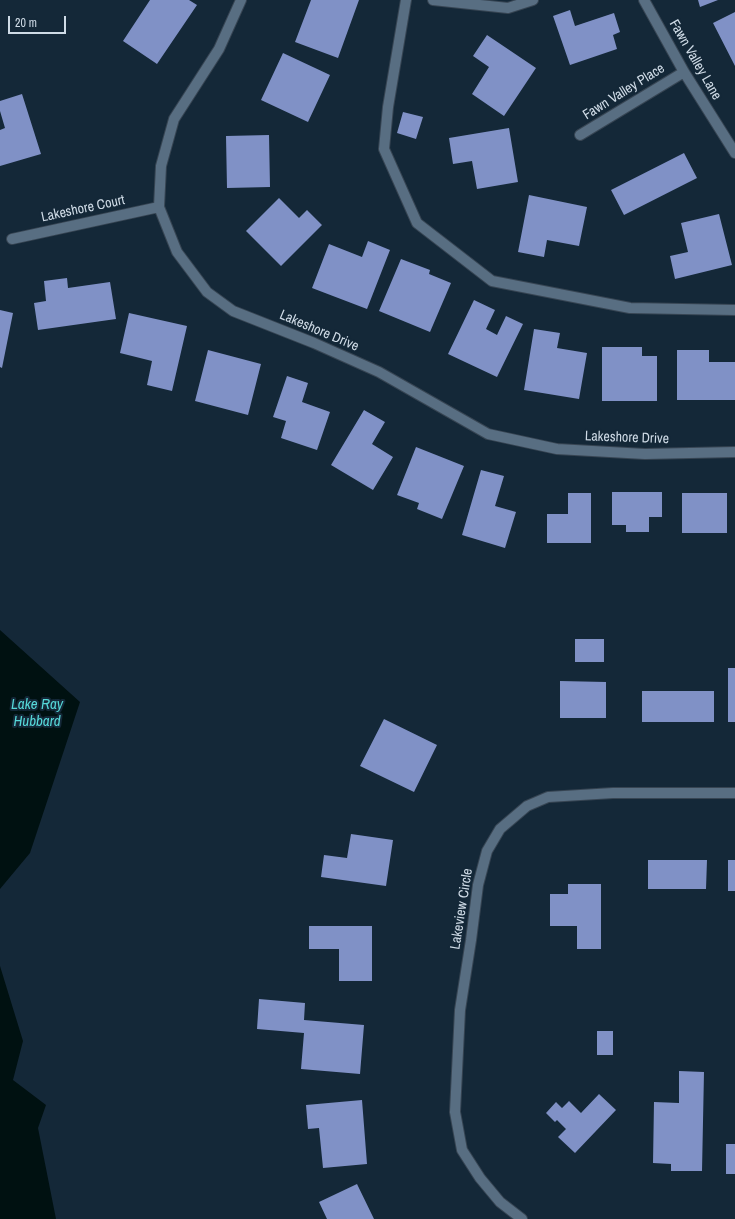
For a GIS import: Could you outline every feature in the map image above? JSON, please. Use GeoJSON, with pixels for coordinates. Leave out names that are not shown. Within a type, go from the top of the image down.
{"type":"FeatureCollection","features":[{"type":"Feature","properties":{"kind":"street","name":"Lakeshore Drive"},"geometry":{"type":"LineString","coordinates":[[241,0],[218,50],[174,119],[161,166],[159,207],[177,252],[207,292],[233,311],[314,343],[379,372],[488,434],[557,449],[645,454],[735,452]]}},
{"type":"Feature","properties":{"kind":"street"},"geometry":{"type":"LineString","coordinates":[[406,0],[388,107],[384,149],[417,223],[492,281],[630,308],[735,310]]}},
{"type":"Feature","properties":{"kind":"street"},"geometry":{"type":"LineString","coordinates":[[433,0],[508,8],[533,0]]}},
{"type":"Feature","properties":{"kind":"street","name":"Fawn Valley Lane"},"geometry":{"type":"LineString","coordinates":[[644,0],[684,72],[735,153]]}},
{"type":"Feature","properties":{"kind":"street","name":"Fawn Valley Place"},"geometry":{"type":"LineString","coordinates":[[580,136],[684,72]]}},
{"type":"Feature","properties":{"kind":"street","name":"Lakeshore Court"},"geometry":{"type":"LineString","coordinates":[[12,239],[159,207]]}},
{"type":"Feature","properties":{"kind":"street","name":"Lakeview Circle"},"geometry":{"type":"LineString","coordinates":[[522,1219],[500,1202],[480,1178],[462,1150],[455,1112],[460,1010],[478,884],[487,851],[500,829],[527,806],[548,797],[613,793],[735,793]]}},
{"type":"Feature","properties":{"kind":"water","name":"Lake Ray Hubbard"},"geometry":{"type":"Polygon","coordinates":[[[0,630],[80,702],[30,853],[0,889],[0,630]]]}},
{"type":"Feature","properties":{"kind":"water"},"geometry":{"type":"Polygon","coordinates":[[[0,966],[23,1041],[13,1080],[46,1105],[38,1128],[56,1219],[0,1219],[0,966]]]}},
{"type":"Feature","properties":{"kind":"building"},"geometry":{"type":"Polygon","coordinates":[[[150,0],[189,0],[197,5],[157,64],[123,41],[150,0]]]}},
{"type":"Feature","properties":{"kind":"building"},"geometry":{"type":"Polygon","coordinates":[[[311,0],[359,0],[338,58],[295,42],[311,0]]]}},
{"type":"Feature","properties":{"kind":"building"},"geometry":{"type":"Polygon","coordinates":[[[698,0],[718,0],[700,7],[698,0]]]}},
{"type":"Feature","properties":{"kind":"building"},"geometry":{"type":"Polygon","coordinates":[[[570,10],[575,26],[614,13],[620,32],[613,35],[617,49],[570,65],[553,16],[570,10]]]}},
{"type":"Feature","properties":{"kind":"building"},"geometry":{"type":"Polygon","coordinates":[[[735,12],[735,66],[713,23],[735,12]]]}},
{"type":"Feature","properties":{"kind":"building"},"geometry":{"type":"Polygon","coordinates":[[[487,35],[536,68],[504,116],[472,94],[489,67],[473,56],[487,35]]]}},
{"type":"Feature","properties":{"kind":"building"},"geometry":{"type":"Polygon","coordinates":[[[283,53],[330,75],[308,122],[261,100],[283,53]]]}},
{"type":"Feature","properties":{"kind":"building"},"geometry":{"type":"Polygon","coordinates":[[[22,94],[41,154],[0,166],[0,130],[5,128],[0,111],[0,101],[22,94]]]}},
{"type":"Feature","properties":{"kind":"building"},"geometry":{"type":"Polygon","coordinates":[[[403,112],[423,117],[416,139],[397,133],[403,112]]]}},
{"type":"Feature","properties":{"kind":"building"},"geometry":{"type":"Polygon","coordinates":[[[509,128],[518,182],[477,189],[472,161],[453,164],[449,138],[509,128]]]}},
{"type":"Feature","properties":{"kind":"building"},"geometry":{"type":"Polygon","coordinates":[[[269,135],[270,187],[227,188],[226,136],[269,135]]]}},
{"type":"Feature","properties":{"kind":"building"},"geometry":{"type":"Polygon","coordinates":[[[684,153],[697,178],[624,215],[611,190],[684,153]]]}},
{"type":"Feature","properties":{"kind":"building"},"geometry":{"type":"Polygon","coordinates":[[[529,195],[587,207],[579,246],[547,240],[544,257],[518,252],[529,195]]]}},
{"type":"Feature","properties":{"kind":"building"},"geometry":{"type":"Polygon","coordinates":[[[279,198],[299,218],[307,210],[322,225],[281,266],[246,231],[279,198]]]}},
{"type":"Feature","properties":{"kind":"building"},"geometry":{"type":"Polygon","coordinates":[[[719,214],[732,265],[675,279],[670,256],[688,252],[681,223],[719,214]]]}},
{"type":"Feature","properties":{"kind":"building"},"geometry":{"type":"Polygon","coordinates":[[[368,241],[390,250],[367,309],[312,288],[329,244],[362,257],[368,241]]]}},
{"type":"Feature","properties":{"kind":"building"},"geometry":{"type":"Polygon","coordinates":[[[401,259],[430,270],[429,274],[451,283],[430,332],[379,311],[401,259]]]}},
{"type":"Feature","properties":{"kind":"building"},"geometry":{"type":"Polygon","coordinates":[[[67,278],[68,288],[110,282],[116,319],[38,330],[34,303],[46,301],[44,281],[67,278]]]}},
{"type":"Feature","properties":{"kind":"building"},"geometry":{"type":"Polygon","coordinates":[[[474,300],[495,310],[486,329],[497,335],[506,316],[523,324],[497,377],[448,354],[474,300]]]}},
{"type":"Feature","properties":{"kind":"building"},"geometry":{"type":"Polygon","coordinates":[[[0,310],[13,313],[2,368],[0,367],[0,310]]]}},
{"type":"Feature","properties":{"kind":"building"},"geometry":{"type":"Polygon","coordinates":[[[129,313],[187,326],[172,391],[147,385],[152,361],[120,353],[129,313]]]}},
{"type":"Feature","properties":{"kind":"building"},"geometry":{"type":"Polygon","coordinates":[[[534,329],[560,333],[557,348],[587,353],[579,399],[524,390],[534,329]]]}},
{"type":"Feature","properties":{"kind":"building"},"geometry":{"type":"Polygon","coordinates":[[[602,347],[642,347],[642,356],[657,356],[657,401],[602,401],[602,347]]]}},
{"type":"Feature","properties":{"kind":"building"},"geometry":{"type":"Polygon","coordinates":[[[208,350],[261,364],[248,415],[195,401],[208,350]]]}},
{"type":"Feature","properties":{"kind":"building"},"geometry":{"type":"Polygon","coordinates":[[[677,350],[709,350],[709,362],[735,362],[735,400],[677,400],[677,350]]]}},
{"type":"Feature","properties":{"kind":"building"},"geometry":{"type":"Polygon","coordinates":[[[287,376],[308,383],[302,402],[330,412],[317,450],[281,438],[286,421],[273,417],[287,376]]]}},
{"type":"Feature","properties":{"kind":"building"},"geometry":{"type":"Polygon","coordinates":[[[364,410],[385,422],[372,444],[393,457],[373,490],[331,465],[364,410]]]}},
{"type":"Feature","properties":{"kind":"building"},"geometry":{"type":"Polygon","coordinates":[[[416,447],[464,466],[442,519],[417,509],[419,503],[397,495],[416,447]]]}},
{"type":"Feature","properties":{"kind":"building"},"geometry":{"type":"Polygon","coordinates":[[[481,470],[504,476],[495,506],[516,512],[505,548],[462,535],[481,470]]]}},
{"type":"Feature","properties":{"kind":"building"},"geometry":{"type":"Polygon","coordinates":[[[612,492],[662,492],[662,517],[649,517],[649,532],[626,532],[626,525],[612,525],[612,492]]]}},
{"type":"Feature","properties":{"kind":"building"},"geometry":{"type":"Polygon","coordinates":[[[568,493],[591,493],[591,543],[547,543],[547,514],[568,514],[568,493]]]}},
{"type":"Feature","properties":{"kind":"building"},"geometry":{"type":"Polygon","coordinates":[[[682,493],[727,493],[727,533],[682,533],[682,493]]]}},
{"type":"Feature","properties":{"kind":"building"},"geometry":{"type":"Polygon","coordinates":[[[575,639],[604,639],[604,662],[575,662],[575,639]]]}},
{"type":"Feature","properties":{"kind":"building"},"geometry":{"type":"Polygon","coordinates":[[[728,668],[735,668],[735,722],[728,722],[728,668]]]}},
{"type":"Feature","properties":{"kind":"building"},"geometry":{"type":"Polygon","coordinates":[[[560,681],[606,682],[606,718],[560,718],[560,681]]]}},
{"type":"Feature","properties":{"kind":"building"},"geometry":{"type":"Polygon","coordinates":[[[642,691],[714,691],[714,722],[642,722],[642,691]]]}},
{"type":"Feature","properties":{"kind":"building"},"geometry":{"type":"Polygon","coordinates":[[[384,719],[437,745],[414,792],[360,766],[384,719]]]}},
{"type":"Feature","properties":{"kind":"building"},"geometry":{"type":"Polygon","coordinates":[[[351,834],[393,840],[386,886],[321,877],[324,855],[347,858],[351,834]]]}},
{"type":"Feature","properties":{"kind":"building"},"geometry":{"type":"Polygon","coordinates":[[[648,860],[707,860],[706,889],[648,889],[648,860]]]}},
{"type":"Feature","properties":{"kind":"building"},"geometry":{"type":"Polygon","coordinates":[[[728,860],[735,860],[735,891],[728,891],[728,860]]]}},
{"type":"Feature","properties":{"kind":"building"},"geometry":{"type":"Polygon","coordinates":[[[568,884],[601,884],[601,949],[577,949],[577,926],[550,926],[550,894],[568,894],[568,884]]]}},
{"type":"Feature","properties":{"kind":"building"},"geometry":{"type":"Polygon","coordinates":[[[309,926],[372,926],[372,981],[339,981],[339,949],[309,949],[309,926]]]}},
{"type":"Feature","properties":{"kind":"building"},"geometry":{"type":"Polygon","coordinates":[[[259,999],[305,1003],[304,1020],[364,1025],[360,1074],[301,1069],[304,1033],[257,1029],[259,999]]]}},
{"type":"Feature","properties":{"kind":"building"},"geometry":{"type":"Polygon","coordinates":[[[597,1031],[613,1031],[613,1055],[597,1055],[597,1031]]]}},
{"type":"Feature","properties":{"kind":"building"},"geometry":{"type":"Polygon","coordinates":[[[679,1071],[704,1072],[702,1171],[671,1171],[671,1164],[653,1163],[654,1102],[679,1103],[679,1071]]]}},
{"type":"Feature","properties":{"kind":"building"},"geometry":{"type":"Polygon","coordinates":[[[599,1094],[616,1110],[575,1153],[558,1137],[566,1129],[557,1120],[555,1122],[546,1113],[556,1102],[562,1108],[569,1101],[581,1113],[599,1094]]]}},
{"type":"Feature","properties":{"kind":"building"},"geometry":{"type":"Polygon","coordinates":[[[362,1100],[367,1164],[323,1168],[319,1128],[308,1129],[306,1105],[362,1100]]]}},
{"type":"Feature","properties":{"kind":"building"},"geometry":{"type":"Polygon","coordinates":[[[726,1144],[735,1144],[735,1174],[726,1174],[726,1144]]]}},
{"type":"Feature","properties":{"kind":"building"},"geometry":{"type":"Polygon","coordinates":[[[357,1184],[374,1219],[327,1219],[319,1202],[357,1184]]]}}]}
